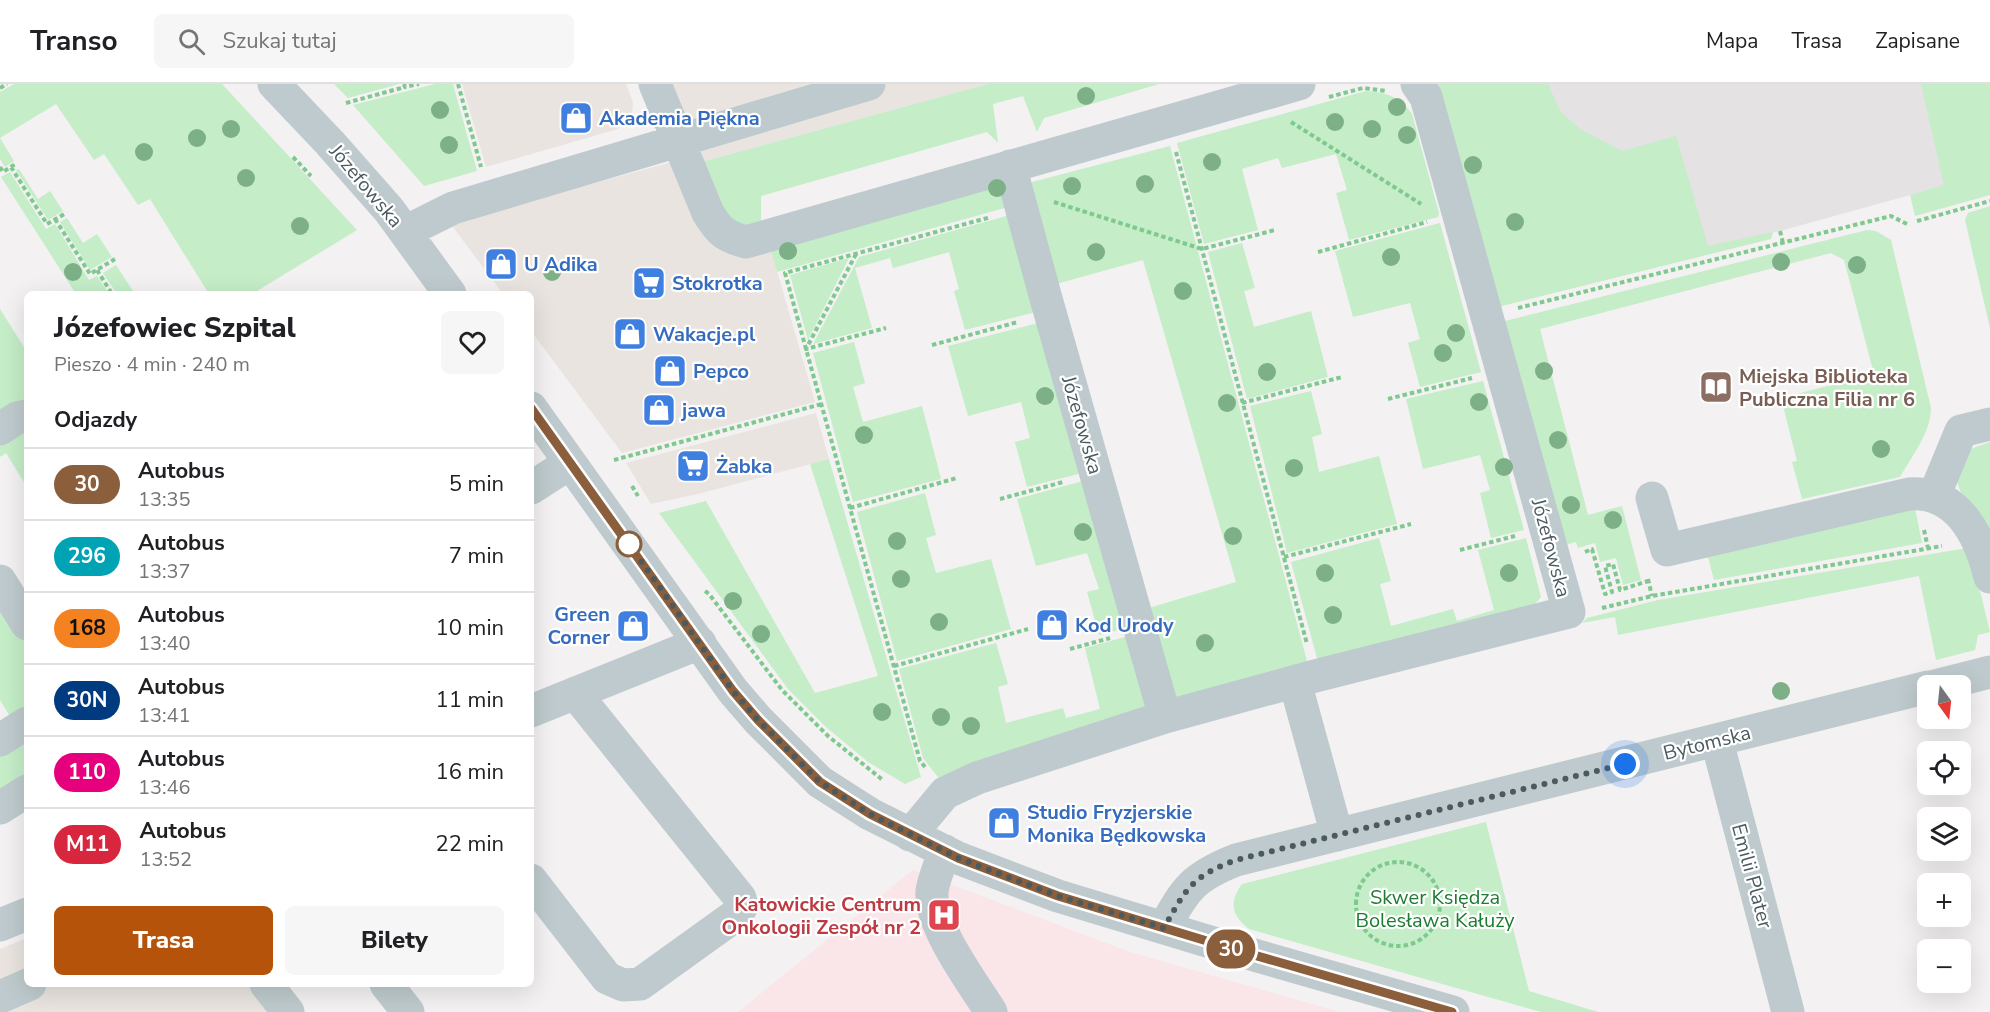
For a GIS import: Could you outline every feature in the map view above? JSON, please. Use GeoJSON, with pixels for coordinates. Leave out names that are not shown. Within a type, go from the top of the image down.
{"type":"FeatureCollection","features":[{"type":"Feature","properties":{"kind":"street","name":"Józefowska"},"geometry":{"type":"LineString","coordinates":[[274,84],[389,210],[448,291]]}},
{"type":"Feature","properties":{"kind":"street"},"geometry":{"type":"LineString","coordinates":[[655,84],[708,213],[720,232],[733,239],[746,242],[1010,166],[1309,92]]}},
{"type":"Feature","properties":{"kind":"street"},"geometry":{"type":"LineString","coordinates":[[405,232],[453,207],[869,84]]}},
{"type":"Feature","properties":{"kind":"street","name":"Józefowska"},"geometry":{"type":"LineString","coordinates":[[910,835],[945,793],[977,778],[1165,717],[1569,612],[1426,97],[1402,88]]}},
{"type":"Feature","properties":{"kind":"street","name":"Józefowska"},"geometry":{"type":"LineString","coordinates":[[1010,166],[1165,717]]}},
{"type":"Feature","properties":{"kind":"street"},"geometry":{"type":"LineString","coordinates":[[534,412],[733,691],[758,720],[820,782],[870,814],[910,835],[1039,889],[1434,1010]]}},
{"type":"Feature","properties":{"kind":"street"},"geometry":{"type":"LineString","coordinates":[[0,429],[17,418],[24,417]]}},
{"type":"Feature","properties":{"kind":"street"},"geometry":{"type":"LineString","coordinates":[[1934,496],[1961,431],[1990,424]]}},
{"type":"Feature","properties":{"kind":"street"},"geometry":{"type":"LineString","coordinates":[[534,486],[570,463]]}},
{"type":"Feature","properties":{"kind":"street"},"geometry":{"type":"LineString","coordinates":[[1652,498],[1667,550],[1909,494],[1922,493],[1945,501],[1969,525],[1978,540],[1990,577]]}},
{"type":"Feature","properties":{"kind":"street"},"geometry":{"type":"LineString","coordinates":[[0,581],[24,619]]}},
{"type":"Feature","properties":{"kind":"street"},"geometry":{"type":"LineString","coordinates":[[534,710],[700,643]]}},
{"type":"Feature","properties":{"kind":"street"},"geometry":{"type":"LineString","coordinates":[[1971,677],[1990,672]]}},
{"type":"Feature","properties":{"kind":"street"},"geometry":{"type":"LineString","coordinates":[[1305,679],[1337,835]]}},
{"type":"Feature","properties":{"kind":"street","name":"Bytomska"},"geometry":{"type":"LineString","coordinates":[[1164,928],[1191,884],[1212,869],[1236,860],[1917,690]]}},
{"type":"Feature","properties":{"kind":"street"},"geometry":{"type":"LineString","coordinates":[[534,884],[607,978],[623,985],[640,984],[736,915],[742,906],[740,898],[575,693]]}},
{"type":"Feature","properties":{"kind":"street"},"geometry":{"type":"LineString","coordinates":[[0,740],[24,725]]}},
{"type":"Feature","properties":{"kind":"street","name":"Emilii Plater"},"geometry":{"type":"LineString","coordinates":[[1716,741],[1788,1012]]}},
{"type":"Feature","properties":{"kind":"street"},"geometry":{"type":"LineString","coordinates":[[0,807],[24,793]]}},
{"type":"Feature","properties":{"kind":"street"},"geometry":{"type":"LineString","coordinates":[[945,851],[938,867],[932,892],[936,916],[950,947],[991,1012]]}},
{"type":"Feature","properties":{"kind":"street"},"geometry":{"type":"LineString","coordinates":[[0,925],[24,915]]}},
{"type":"Feature","properties":{"kind":"street"},"geometry":{"type":"LineString","coordinates":[[0,997],[24,987]]}},
{"type":"Feature","properties":{"kind":"street"},"geometry":{"type":"LineString","coordinates":[[268,987],[288,1012]]}},
{"type":"Feature","properties":{"kind":"street"},"geometry":{"type":"LineString","coordinates":[[388,987],[408,1012]]}},
{"type":"Feature","properties":{"kind":"path"},"geometry":{"type":"LineString","coordinates":[[0,88],[7,84]]}},
{"type":"Feature","properties":{"kind":"path"},"geometry":{"type":"LineString","coordinates":[[346,102],[419,84]]}},
{"type":"Feature","properties":{"kind":"path"},"geometry":{"type":"LineString","coordinates":[[458,84],[483,174]]}},
{"type":"Feature","properties":{"kind":"path"},"geometry":{"type":"LineString","coordinates":[[1309,92],[1402,88]]}},
{"type":"Feature","properties":{"kind":"path"},"geometry":{"type":"LineString","coordinates":[[1285,118],[1423,205]]}},
{"type":"Feature","properties":{"kind":"path"},"geometry":{"type":"LineString","coordinates":[[1176,152],[1284,557],[1305,679]]}},
{"type":"Feature","properties":{"kind":"path"},"geometry":{"type":"LineString","coordinates":[[0,167],[3,172],[17,163]]}},
{"type":"Feature","properties":{"kind":"path"},"geometry":{"type":"LineString","coordinates":[[11,167],[47,224],[66,213]]}},
{"type":"Feature","properties":{"kind":"path"},"geometry":{"type":"LineString","coordinates":[[945,793],[920,761],[785,273],[1021,209],[1026,193],[1202,249],[1275,230]]}},
{"type":"Feature","properties":{"kind":"path"},"geometry":{"type":"LineString","coordinates":[[1917,221],[1990,201]]}},
{"type":"Feature","properties":{"kind":"path"},"geometry":{"type":"LineString","coordinates":[[1513,309],[1891,216],[1907,224]]}},
{"type":"Feature","properties":{"kind":"path"},"geometry":{"type":"LineString","coordinates":[[55,219],[90,274],[115,259]]}},
{"type":"Feature","properties":{"kind":"path"},"geometry":{"type":"LineString","coordinates":[[1318,252],[1431,221]]}},
{"type":"Feature","properties":{"kind":"path"},"geometry":{"type":"LineString","coordinates":[[1780,231],[1783,243]]}},
{"type":"Feature","properties":{"kind":"path"},"geometry":{"type":"LineString","coordinates":[[807,350],[856,254]]}},
{"type":"Feature","properties":{"kind":"path"},"geometry":{"type":"LineString","coordinates":[[97,270],[110,291]]}},
{"type":"Feature","properties":{"kind":"path"},"geometry":{"type":"LineString","coordinates":[[932,345],[1050,314]]}},
{"type":"Feature","properties":{"kind":"path"},"geometry":{"type":"LineString","coordinates":[[807,350],[886,328]]}},
{"type":"Feature","properties":{"kind":"path"},"geometry":{"type":"LineString","coordinates":[[1388,399],[1501,370]]}},
{"type":"Feature","properties":{"kind":"path"},"geometry":{"type":"LineString","coordinates":[[1242,403],[1342,377]]}},
{"type":"Feature","properties":{"kind":"path"},"geometry":{"type":"LineString","coordinates":[[614,460],[822,404]]}},
{"type":"Feature","properties":{"kind":"path"},"geometry":{"type":"LineString","coordinates":[[1000,499],[1095,473]]}},
{"type":"Feature","properties":{"kind":"path"},"geometry":{"type":"LineString","coordinates":[[850,508],[957,478]]}},
{"type":"Feature","properties":{"kind":"path"},"geometry":{"type":"LineString","coordinates":[[632,486],[641,502]]}},
{"type":"Feature","properties":{"kind":"path"},"geometry":{"type":"LineString","coordinates":[[1284,557],[1411,524]]}},
{"type":"Feature","properties":{"kind":"path"},"geometry":{"type":"LineString","coordinates":[[1460,550],[1545,528]]}},
{"type":"Feature","properties":{"kind":"path"},"geometry":{"type":"LineString","coordinates":[[1621,603],[1978,540]]}},
{"type":"Feature","properties":{"kind":"path"},"geometry":{"type":"LineString","coordinates":[[702,589],[710,594],[782,690],[828,736],[886,783]]}},
{"type":"Feature","properties":{"kind":"path"},"geometry":{"type":"LineString","coordinates":[[894,666],[1028,629]]}},
{"type":"Feature","properties":{"kind":"path"},"geometry":{"type":"LineString","coordinates":[[1398,861],[1417,866],[1431,878],[1440,896],[1439,915],[1430,932],[1414,944],[1395,947],[1377,942],[1363,929],[1355,912],[1356,894],[1364,877],[1377,866],[1398,861]]}},
{"type":"Feature","properties":{"kind":"shaded area"},"geometry":{"type":"Polygon","coordinates":[[[462,84],[626,84],[633,102],[632,114],[618,129],[486,167],[462,84]]]}},
{"type":"Feature","properties":{"kind":"shaded area"},"geometry":{"type":"Polygon","coordinates":[[[666,84],[988,84],[698,163],[666,84]]]}},
{"type":"Feature","properties":{"kind":"shaded area"},"geometry":{"type":"Polygon","coordinates":[[[1507,84],[1990,84],[1990,173],[1780,231],[1563,278],[1507,84]]]}},
{"type":"Feature","properties":{"kind":"shaded area"},"geometry":{"type":"Polygon","coordinates":[[[679,160],[769,243],[815,402],[622,453],[534,335],[534,291],[501,291],[450,223],[679,160]]]}},
{"type":"Feature","properties":{"kind":"shaded area"},"geometry":{"type":"Polygon","coordinates":[[[816,413],[829,459],[702,493],[651,504],[626,463],[816,413]]]}},
{"type":"Feature","properties":{"kind":"shaded area","name":"Katowickie Centrum Onkologii Zespół nr 2"},"geometry":{"type":"Polygon","coordinates":[[[913,870],[1127,951],[1340,1012],[738,1012],[913,870]]]}},
{"type":"Feature","properties":{"kind":"shaded area"},"geometry":{"type":"Polygon","coordinates":[[[24,939],[24,987],[280,987],[301,1012],[0,1012],[0,949],[24,939]]]}},
{"type":"Feature","properties":{"kind":"green space"},"geometry":{"type":"Polygon","coordinates":[[[14,84],[222,84],[357,230],[257,291],[207,291],[150,199],[138,205],[104,154],[94,160],[56,104],[0,138],[0,92],[14,84]]]}},
{"type":"Feature","properties":{"kind":"green space"},"geometry":{"type":"Polygon","coordinates":[[[334,84],[399,84],[348,98],[334,84]]]}},
{"type":"Feature","properties":{"kind":"green space"},"geometry":{"type":"Polygon","coordinates":[[[435,84],[453,84],[477,171],[424,186],[353,105],[435,84]]]}},
{"type":"Feature","properties":{"kind":"green space"},"geometry":{"type":"Polygon","coordinates":[[[988,84],[1159,84],[1044,118],[1037,132],[1023,96],[993,104],[998,143],[987,132],[761,196],[761,224],[746,228],[729,222],[698,163],[988,84]]]}},
{"type":"Feature","properties":{"kind":"green space"},"geometry":{"type":"Polygon","coordinates":[[[1434,84],[1548,84],[1560,111],[1580,129],[1622,151],[1676,136],[1708,246],[1773,232],[1771,239],[1498,307],[1434,84]]]}},
{"type":"Feature","properties":{"kind":"green space"},"geometry":{"type":"Polygon","coordinates":[[[1921,84],[1990,84],[1990,195],[1915,216],[1910,195],[1944,185],[1921,84]]]}},
{"type":"Feature","properties":{"kind":"green space"},"geometry":{"type":"Polygon","coordinates":[[[1366,91],[1392,96],[1403,103],[1412,114],[1439,213],[1438,217],[1349,240],[1336,193],[1347,190],[1336,154],[1282,168],[1278,158],[1242,169],[1258,230],[1204,244],[1177,143],[1366,91]]]}},
{"type":"Feature","properties":{"kind":"green space"},"geometry":{"type":"Polygon","coordinates":[[[0,138],[14,161],[5,167],[0,159],[0,138]]]}},
{"type":"Feature","properties":{"kind":"green space"},"geometry":{"type":"Polygon","coordinates":[[[1170,146],[1308,665],[1167,704],[1142,610],[1236,582],[1143,260],[1056,284],[1026,209],[1032,182],[1170,146]]]}},
{"type":"Feature","properties":{"kind":"green space"},"geometry":{"type":"Polygon","coordinates":[[[19,169],[38,199],[50,191],[63,211],[48,220],[16,170],[19,169]]]}},
{"type":"Feature","properties":{"kind":"green space"},"geometry":{"type":"Polygon","coordinates":[[[10,172],[46,229],[55,224],[89,280],[97,276],[107,291],[74,291],[1,177],[10,172]]]}},
{"type":"Feature","properties":{"kind":"green space"},"geometry":{"type":"Polygon","coordinates":[[[1008,175],[1015,205],[777,272],[769,243],[1008,175]]]}},
{"type":"Feature","properties":{"kind":"green space"},"geometry":{"type":"Polygon","coordinates":[[[1990,206],[1990,328],[1965,220],[1968,213],[1990,206]]]}},
{"type":"Feature","properties":{"kind":"green space"},"geometry":{"type":"Polygon","coordinates":[[[1017,213],[1044,310],[965,330],[954,291],[959,289],[949,252],[893,268],[890,258],[855,268],[872,328],[813,344],[859,257],[1017,213]]]}},
{"type":"Feature","properties":{"kind":"green space"},"geometry":{"type":"Polygon","coordinates":[[[67,218],[83,243],[97,234],[112,257],[90,270],[60,222],[67,218]]]}},
{"type":"Feature","properties":{"kind":"green space"},"geometry":{"type":"Polygon","coordinates":[[[1440,223],[1481,372],[1420,387],[1408,343],[1420,339],[1410,303],[1353,317],[1335,251],[1440,223]]]}},
{"type":"Feature","properties":{"kind":"green space"},"geometry":{"type":"Polygon","coordinates":[[[1867,230],[1876,231],[1891,240],[1931,408],[1924,435],[1900,477],[1802,499],[1792,462],[1797,461],[1781,398],[1874,374],[1844,260],[1831,253],[1540,329],[1588,515],[1622,506],[1641,580],[1623,585],[1616,558],[1600,562],[1595,543],[1578,548],[1576,542],[1561,546],[1501,322],[1867,230]]]}},
{"type":"Feature","properties":{"kind":"green space"},"geometry":{"type":"Polygon","coordinates":[[[1242,243],[1255,288],[1244,291],[1254,327],[1311,311],[1328,377],[1247,399],[1208,252],[1242,243]]]}},
{"type":"Feature","properties":{"kind":"green space"},"geometry":{"type":"Polygon","coordinates":[[[849,258],[808,340],[790,275],[849,258]]]}},
{"type":"Feature","properties":{"kind":"green space"},"geometry":{"type":"Polygon","coordinates":[[[116,265],[133,291],[115,291],[103,273],[116,265]]]}},
{"type":"Feature","properties":{"kind":"green space"},"geometry":{"type":"Polygon","coordinates":[[[0,309],[24,347],[24,413],[0,423],[0,309]]]}},
{"type":"Feature","properties":{"kind":"green space"},"geometry":{"type":"Polygon","coordinates":[[[1046,321],[1090,471],[1027,487],[1015,442],[1030,438],[1021,402],[968,416],[948,346],[1046,321]]]}},
{"type":"Feature","properties":{"kind":"green space"},"geometry":{"type":"Polygon","coordinates":[[[854,342],[865,383],[853,387],[863,422],[922,406],[941,479],[853,502],[813,353],[854,342]]]}},
{"type":"Feature","properties":{"kind":"green space"},"geometry":{"type":"Polygon","coordinates":[[[1483,381],[1524,530],[1491,538],[1480,493],[1490,490],[1480,455],[1423,469],[1406,399],[1483,381]]]}},
{"type":"Feature","properties":{"kind":"green space"},"geometry":{"type":"Polygon","coordinates":[[[1311,391],[1322,434],[1312,437],[1319,472],[1379,456],[1397,524],[1287,553],[1250,406],[1311,391]]]}},
{"type":"Feature","properties":{"kind":"green space"},"geometry":{"type":"Polygon","coordinates":[[[24,423],[24,482],[6,453],[0,457],[0,435],[24,423]]]}},
{"type":"Feature","properties":{"kind":"green space"},"geometry":{"type":"Polygon","coordinates":[[[1990,442],[1990,536],[1962,496],[1956,479],[1966,454],[1973,448],[1990,442]]]}},
{"type":"Feature","properties":{"kind":"green space"},"geometry":{"type":"Polygon","coordinates":[[[829,459],[921,777],[905,784],[868,762],[826,727],[788,689],[659,513],[706,501],[815,693],[878,676],[810,464],[829,459]]]}},
{"type":"Feature","properties":{"kind":"green space"},"geometry":{"type":"Polygon","coordinates":[[[1090,479],[1134,626],[1099,635],[1087,592],[1099,589],[1087,553],[1036,566],[1017,499],[1090,479]]]}},
{"type":"Feature","properties":{"kind":"green space"},"geometry":{"type":"Polygon","coordinates":[[[925,493],[936,535],[926,538],[936,573],[991,559],[1011,629],[897,661],[857,512],[925,493]]]}},
{"type":"Feature","properties":{"kind":"green space"},"geometry":{"type":"Polygon","coordinates":[[[1915,508],[1922,543],[1714,580],[1708,557],[1915,508]]]}},
{"type":"Feature","properties":{"kind":"green space"},"geometry":{"type":"Polygon","coordinates":[[[1379,538],[1391,581],[1380,584],[1391,626],[1453,609],[1457,621],[1494,610],[1478,550],[1526,538],[1541,597],[1535,604],[1318,662],[1291,562],[1379,538]]]}},
{"type":"Feature","properties":{"kind":"green space"},"geometry":{"type":"Polygon","coordinates":[[[1967,548],[1973,562],[1990,632],[1978,635],[1975,650],[1936,660],[1919,576],[1618,635],[1615,617],[1582,623],[1587,618],[1658,600],[1967,548]]]}},
{"type":"Feature","properties":{"kind":"green space"},"geometry":{"type":"Polygon","coordinates":[[[0,598],[24,636],[24,719],[11,718],[0,700],[0,598]]]}},
{"type":"Feature","properties":{"kind":"green space"},"geometry":{"type":"Polygon","coordinates":[[[1136,634],[1157,706],[941,781],[923,758],[899,669],[996,643],[1008,684],[998,687],[1006,723],[1063,708],[1066,718],[1100,709],[1085,648],[1136,634]]]}},
{"type":"Feature","properties":{"kind":"green space"},"geometry":{"type":"Polygon","coordinates":[[[24,728],[24,789],[0,803],[0,743],[24,728]]]}},
{"type":"Feature","properties":{"kind":"green space","name":"Skwer Księdza Bolesława Kałuży"},"geometry":{"type":"Polygon","coordinates":[[[1486,822],[1529,991],[1598,1012],[1541,1012],[1249,929],[1235,913],[1235,897],[1242,884],[1486,822]]]}},
{"type":"Feature","properties":{"kind":"bus line","name":"30"},"geometry":{"type":"LineString","coordinates":[[534,412],[733,691],[758,720],[820,782],[870,814],[958,858],[1058,896],[1452,1012]]}},
{"type":"Feature","properties":{"kind":"place","name":"Akademia Piękna"},"geometry":{"type":"Point","coordinates":[576,118]}},
{"type":"Feature","properties":{"kind":"place","name":"U Adika"},"geometry":{"type":"Point","coordinates":[501,264]}},
{"type":"Feature","properties":{"kind":"place","name":"Stokrotka"},"geometry":{"type":"Point","coordinates":[649,283]}},
{"type":"Feature","properties":{"kind":"place","name":"Wakacje.pl"},"geometry":{"type":"Point","coordinates":[630,334]}},
{"type":"Feature","properties":{"kind":"place","name":"Pepco"},"geometry":{"type":"Point","coordinates":[670,371]}},
{"type":"Feature","properties":{"kind":"place","name":"Miejska Biblioteka Publiczna Filia nr 6"},"geometry":{"type":"Point","coordinates":[1716,387]}},
{"type":"Feature","properties":{"kind":"place","name":"jawa"},"geometry":{"type":"Point","coordinates":[659,410]}},
{"type":"Feature","properties":{"kind":"place","name":"Żabka"},"geometry":{"type":"Point","coordinates":[693,466]}},
{"type":"Feature","properties":{"kind":"place","name":"Kod Urody"},"geometry":{"type":"Point","coordinates":[1052,625]}},
{"type":"Feature","properties":{"kind":"place","name":"Green Corner"},"geometry":{"type":"Point","coordinates":[633,626]}},
{"type":"Feature","properties":{"kind":"place","name":"Studio Fryzjerskie Monika Będkowska"},"geometry":{"type":"Point","coordinates":[1004,823]}},
{"type":"Feature","properties":{"kind":"place","name":"Katowickie Centrum Onkologii Zespół nr 2"},"geometry":{"type":"Point","coordinates":[944,915]}},
{"type":"Feature","properties":{"kind":"route"},"geometry":{"type":"LineString","coordinates":[[629,544],[733,691],[758,720],[820,782],[870,814],[958,858],[1058,896],[1164,928],[1191,884],[1212,869],[1236,860],[1625,764]]}}]}
